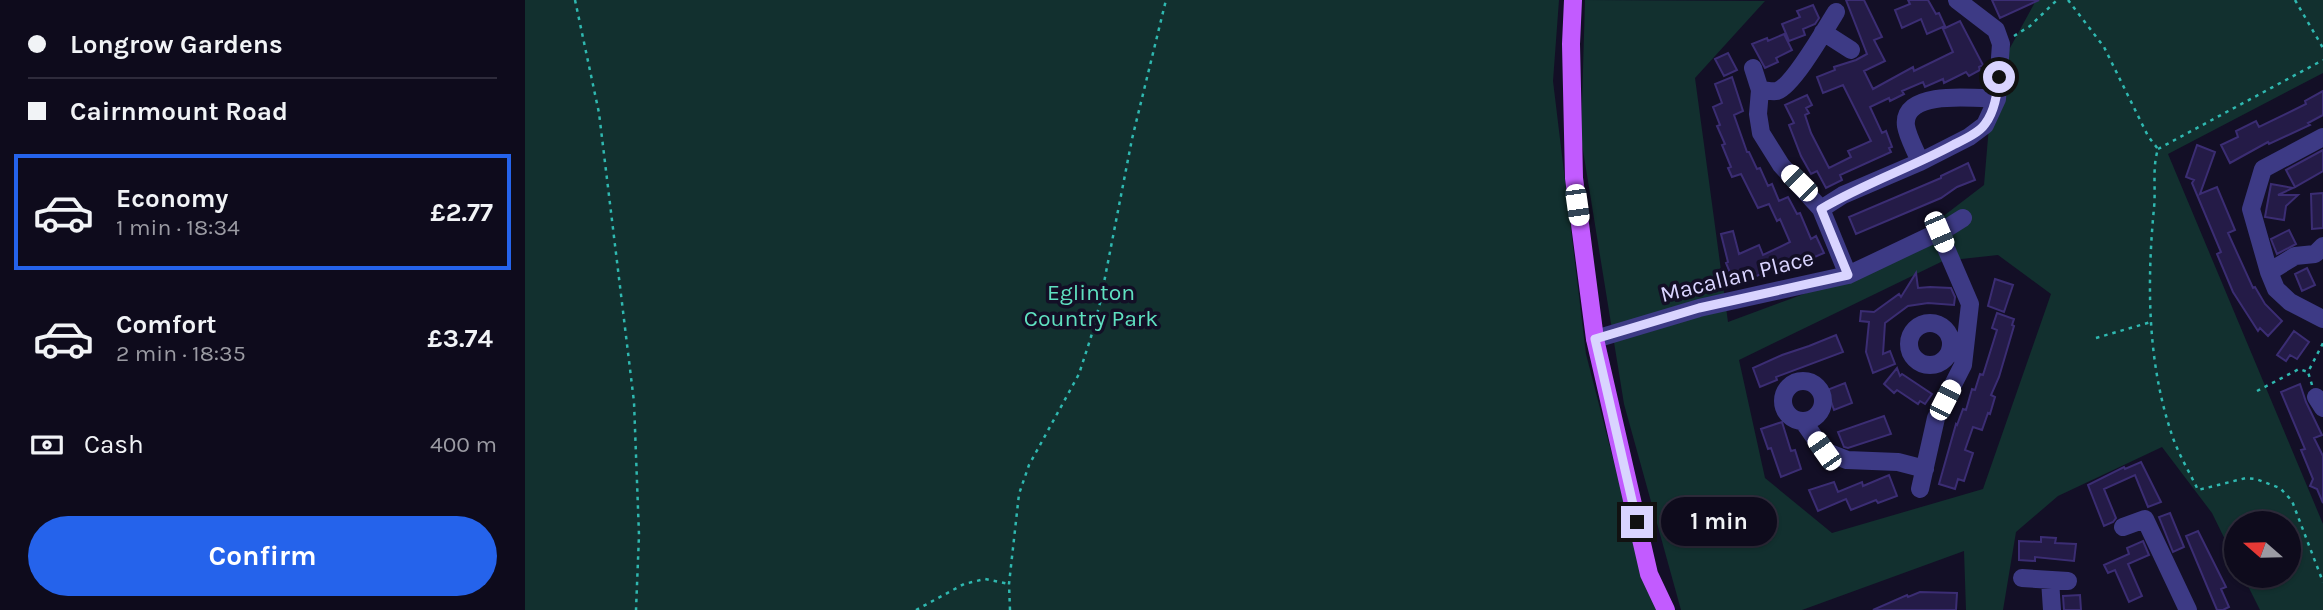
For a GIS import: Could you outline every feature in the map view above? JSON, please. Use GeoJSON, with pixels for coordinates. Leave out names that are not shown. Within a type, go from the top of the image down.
{"type":"FeatureCollection","features":[{"type":"Feature","properties":{"kind":"main road"},"geometry":{"type":"LineString","coordinates":[[1573,0],[1570,44],[1574,178],[1595,339],[1649,574],[1666,610]]}},
{"type":"Feature","properties":{"kind":"street"},"geometry":{"type":"LineString","coordinates":[[1821,209],[1843,195],[1920,162],[1969,137],[1985,125],[1997,99],[2001,44],[1996,30],[1957,0]]}},
{"type":"Feature","properties":{"kind":"street"},"geometry":{"type":"LineString","coordinates":[[1760,89],[1776,91],[1785,86],[1836,12]]}},
{"type":"Feature","properties":{"kind":"street"},"geometry":{"type":"LineString","coordinates":[[1823,32],[1851,50]]}},
{"type":"Feature","properties":{"kind":"street"},"geometry":{"type":"LineString","coordinates":[[1753,68],[1760,89],[1758,114],[1761,133],[1780,165],[1821,209],[1848,275]]}},
{"type":"Feature","properties":{"kind":"street"},"geometry":{"type":"LineString","coordinates":[[1920,162],[1906,127],[1906,117],[1910,110],[1924,101],[1937,98],[1997,99]]}},
{"type":"Feature","properties":{"kind":"street"},"geometry":{"type":"LineString","coordinates":[[2323,137],[2263,169],[2251,208],[2276,289],[2290,302],[2323,319]]}},
{"type":"Feature","properties":{"kind":"street","name":"Macallan Place"},"geometry":{"type":"LineString","coordinates":[[1595,339],[1699,308],[1848,275],[1963,218]]}},
{"type":"Feature","properties":{"kind":"street"},"geometry":{"type":"LineString","coordinates":[[1920,489],[1936,418],[1970,304],[1939,232]]}},
{"type":"Feature","properties":{"kind":"street"},"geometry":{"type":"LineString","coordinates":[[2269,272],[2295,256],[2315,254],[2323,246]]}},
{"type":"Feature","properties":{"kind":"street"},"geometry":{"type":"LineString","coordinates":[[1803,421],[1824,451],[1847,460],[1898,461],[1925,470]]}},
{"type":"Feature","properties":{"kind":"street"},"geometry":{"type":"LineString","coordinates":[[2123,527],[2145,519],[2188,610]]}},
{"type":"Feature","properties":{"kind":"street"},"geometry":{"type":"LineString","coordinates":[[2022,578],[2059,580],[2052,610]]}},
{"type":"Feature","properties":{"kind":"path"},"geometry":{"type":"LineString","coordinates":[[575,0],[599,113],[634,402],[639,535],[636,610]]}},
{"type":"Feature","properties":{"kind":"path"},"geometry":{"type":"LineString","coordinates":[[1010,610],[1009,584],[1019,494],[1029,465],[1079,374],[1100,303],[1132,139],[1166,0]]}},
{"type":"Feature","properties":{"kind":"path"},"geometry":{"type":"LineString","coordinates":[[2001,44],[2030,26],[2057,0]]}},
{"type":"Feature","properties":{"kind":"path"},"geometry":{"type":"LineString","coordinates":[[2068,0],[2104,47],[2148,136],[2158,149]]}},
{"type":"Feature","properties":{"kind":"path"},"geometry":{"type":"LineString","coordinates":[[2295,0],[2323,48]]}},
{"type":"Feature","properties":{"kind":"path"},"geometry":{"type":"LineString","coordinates":[[2323,60],[2158,149],[2154,162],[2155,204],[2150,259],[2155,362],[2171,433],[2198,490],[2246,478],[2280,488],[2292,501],[2323,582]]}},
{"type":"Feature","properties":{"kind":"path"},"geometry":{"type":"LineString","coordinates":[[2096,338],[2151,322]]}},
{"type":"Feature","properties":{"kind":"path"},"geometry":{"type":"LineString","coordinates":[[2319,402],[2308,372],[2323,343]]}},
{"type":"Feature","properties":{"kind":"path"},"geometry":{"type":"LineString","coordinates":[[2257,391],[2299,369],[2308,372]]}},
{"type":"Feature","properties":{"kind":"path"},"geometry":{"type":"LineString","coordinates":[[916,610],[964,584],[985,579],[1009,584]]}},
{"type":"Feature","properties":{"kind":"green space","name":"Eglinton Country Park"},"geometry":{"type":"Polygon","coordinates":[[[525,0],[1559,0],[1553,81],[1586,354],[1629,521],[1658,610],[525,610],[525,0]]]}},
{"type":"Feature","properties":{"kind":"green space"},"geometry":{"type":"Polygon","coordinates":[[[1585,0],[1765,1],[1695,78],[1728,322],[1877,267],[1984,185],[1993,79],[2034,4],[2032,0],[2323,0],[2323,73],[2168,154],[2323,524],[2323,610],[2260,610],[2249,588],[2301,588],[2301,511],[2224,511],[2224,538],[2212,513],[2162,447],[2058,496],[2016,532],[2003,610],[1966,610],[1964,551],[1802,610],[1681,610],[1624,404],[1581,138],[1585,0]],[[1998,255],[1943,261],[1739,360],[1765,478],[1832,533],[1983,489],[2051,294],[1998,255]]]}},
{"type":"Feature","properties":{"kind":"building"},"geometry":{"type":"Polygon","coordinates":[[[1846,0],[1864,0],[1882,37],[1874,40],[1885,61],[1864,71],[1873,89],[1913,67],[1914,71],[1953,52],[1943,29],[1960,21],[1983,65],[1969,76],[1966,72],[1944,83],[1943,79],[1925,87],[1923,82],[1902,91],[1904,94],[1890,101],[1889,98],[1870,107],[1882,133],[1886,131],[1892,147],[1889,148],[1891,152],[1840,175],[1842,180],[1826,188],[1817,171],[1811,174],[1801,156],[1789,125],[1794,123],[1785,105],[1807,95],[1812,105],[1806,108],[1809,113],[1805,115],[1829,168],[1851,157],[1848,151],[1871,141],[1843,85],[1823,93],[1817,77],[1867,54],[1846,0]]]}},
{"type":"Feature","properties":{"kind":"building"},"geometry":{"type":"Polygon","coordinates":[[[1908,0],[1928,0],[1945,26],[1927,34],[1921,19],[1902,28],[1895,10],[1910,4],[1908,0]]]}},
{"type":"Feature","properties":{"kind":"building"},"geometry":{"type":"Polygon","coordinates":[[[1992,0],[2039,0],[2000,18],[1992,0]]]}},
{"type":"Feature","properties":{"kind":"building"},"geometry":{"type":"Polygon","coordinates":[[[1813,5],[1819,18],[1815,24],[1803,29],[1805,35],[1789,41],[1782,24],[1800,17],[1797,11],[1813,5]]]}},
{"type":"Feature","properties":{"kind":"building"},"geometry":{"type":"Polygon","coordinates":[[[1784,34],[1792,50],[1776,58],[1778,62],[1765,68],[1752,44],[1784,34]]]}},
{"type":"Feature","properties":{"kind":"building"},"geometry":{"type":"Polygon","coordinates":[[[1728,53],[1737,70],[1724,76],[1715,59],[1728,53]]]}},
{"type":"Feature","properties":{"kind":"building"},"geometry":{"type":"Polygon","coordinates":[[[1732,77],[1743,111],[1734,115],[1747,152],[1757,169],[1760,168],[1768,186],[1772,184],[1779,201],[1788,197],[1797,214],[1800,213],[1811,239],[1816,236],[1824,253],[1791,267],[1789,263],[1754,277],[1752,272],[1733,280],[1726,263],[1728,262],[1721,234],[1733,231],[1739,254],[1759,245],[1763,255],[1790,242],[1780,219],[1777,221],[1769,204],[1758,208],[1741,174],[1732,177],[1728,168],[1731,167],[1722,145],[1725,144],[1713,107],[1722,103],[1715,84],[1732,77]]]}},
{"type":"Feature","properties":{"kind":"building"},"geometry":{"type":"Polygon","coordinates":[[[2323,91],[2323,115],[2308,123],[2310,125],[2269,144],[2268,142],[2230,163],[2221,145],[2238,137],[2236,131],[2256,121],[2259,127],[2306,104],[2305,101],[2323,91]]]}},
{"type":"Feature","properties":{"kind":"building"},"geometry":{"type":"Polygon","coordinates":[[[2197,145],[2215,152],[2200,194],[2217,187],[2235,230],[2228,233],[2253,288],[2255,287],[2265,304],[2282,321],[2268,336],[2260,328],[2258,331],[2233,292],[2217,254],[2221,252],[2192,183],[2194,180],[2186,177],[2197,145]]]}},
{"type":"Feature","properties":{"kind":"building"},"geometry":{"type":"Polygon","coordinates":[[[2323,150],[2323,171],[2295,187],[2286,170],[2323,150]]]}},
{"type":"Feature","properties":{"kind":"building"},"geometry":{"type":"Polygon","coordinates":[[[1968,163],[1975,180],[1957,187],[1941,198],[1856,234],[1849,217],[1941,178],[1968,163]]]}},
{"type":"Feature","properties":{"kind":"building"},"geometry":{"type":"Polygon","coordinates":[[[2271,184],[2293,188],[2278,195],[2298,195],[2286,206],[2284,220],[2265,217],[2271,184]]]}},
{"type":"Feature","properties":{"kind":"building"},"geometry":{"type":"Polygon","coordinates":[[[2323,193],[2323,228],[2312,229],[2311,194],[2323,193]]]}},
{"type":"Feature","properties":{"kind":"building"},"geometry":{"type":"Polygon","coordinates":[[[2289,230],[2296,244],[2277,254],[2271,239],[2289,230]]]}},
{"type":"Feature","properties":{"kind":"building"},"geometry":{"type":"Polygon","coordinates":[[[2307,268],[2315,285],[2302,291],[2295,274],[2307,268]]]}},
{"type":"Feature","properties":{"kind":"building"},"geometry":{"type":"Polygon","coordinates":[[[1916,273],[1918,288],[1951,288],[1955,297],[1954,305],[1928,303],[1908,306],[1885,323],[1883,354],[1890,351],[1895,364],[1873,373],[1866,352],[1869,322],[1860,321],[1861,311],[1874,312],[1899,294],[1901,297],[1916,273]]]}},
{"type":"Feature","properties":{"kind":"building"},"geometry":{"type":"Polygon","coordinates":[[[1995,279],[2013,285],[2004,312],[1988,306],[1995,279]]]}},
{"type":"Feature","properties":{"kind":"building"},"geometry":{"type":"Polygon","coordinates":[[[1997,313],[2014,319],[2014,326],[1991,395],[1995,397],[1990,414],[1988,413],[1982,430],[1973,427],[1965,450],[1973,453],[1964,481],[1958,479],[1955,489],[1939,484],[1956,424],[1963,409],[1966,410],[1980,374],[1983,375],[1997,330],[1992,328],[1997,313]]]}},
{"type":"Feature","properties":{"kind":"building"},"geometry":{"type":"Polygon","coordinates":[[[2294,331],[2309,342],[2297,359],[2290,355],[2286,361],[2277,355],[2294,331]]]}},
{"type":"Feature","properties":{"kind":"building"},"geometry":{"type":"Polygon","coordinates":[[[1836,335],[1843,352],[1776,377],[1777,380],[1760,387],[1753,368],[1836,335]]]}},
{"type":"Feature","properties":{"kind":"building"},"geometry":{"type":"Polygon","coordinates":[[[1897,368],[1900,376],[1902,374],[1932,394],[1925,404],[1920,401],[1918,404],[1897,390],[1894,393],[1884,384],[1897,368]]]}},
{"type":"Feature","properties":{"kind":"building"},"geometry":{"type":"Polygon","coordinates":[[[1845,383],[1852,403],[1834,410],[1827,390],[1845,383]]]}},
{"type":"Feature","properties":{"kind":"building"},"geometry":{"type":"Polygon","coordinates":[[[2300,384],[2322,435],[2314,438],[2323,456],[2323,503],[2317,489],[2310,486],[2313,479],[2301,450],[2305,449],[2281,392],[2300,384]]]}},
{"type":"Feature","properties":{"kind":"building"},"geometry":{"type":"Polygon","coordinates":[[[1884,416],[1891,434],[1844,447],[1838,432],[1884,416]]]}},
{"type":"Feature","properties":{"kind":"building"},"geometry":{"type":"Polygon","coordinates":[[[1782,422],[1791,451],[1795,450],[1801,469],[1781,477],[1761,429],[1782,422]]]}},
{"type":"Feature","properties":{"kind":"building"},"geometry":{"type":"Polygon","coordinates":[[[2141,462],[2161,502],[2148,507],[2135,475],[2104,489],[2116,518],[2104,526],[2088,485],[2124,467],[2125,469],[2141,462]]]}},
{"type":"Feature","properties":{"kind":"building"},"geometry":{"type":"Polygon","coordinates":[[[1889,475],[1897,496],[1878,503],[1876,500],[1851,510],[1846,499],[1818,511],[1809,490],[1834,482],[1838,492],[1862,482],[1863,486],[1889,475]]]}},
{"type":"Feature","properties":{"kind":"building"},"geometry":{"type":"Polygon","coordinates":[[[2170,513],[2184,547],[2173,552],[2159,517],[2170,513]]]}},
{"type":"Feature","properties":{"kind":"building"},"geometry":{"type":"Polygon","coordinates":[[[2198,531],[2224,583],[2224,588],[2221,589],[2229,607],[2217,610],[2186,536],[2198,531]]]}},
{"type":"Feature","properties":{"kind":"building"},"geometry":{"type":"Polygon","coordinates":[[[2041,537],[2056,538],[2055,543],[2076,544],[2074,561],[2035,557],[2035,561],[2019,560],[2019,541],[2041,542],[2041,537]]]}},
{"type":"Feature","properties":{"kind":"building"},"geometry":{"type":"Polygon","coordinates":[[[2143,541],[2149,555],[2128,564],[2142,596],[2129,602],[2115,570],[2108,573],[2104,565],[2129,554],[2127,548],[2143,541]]]}},
{"type":"Feature","properties":{"kind":"building"},"geometry":{"type":"Polygon","coordinates":[[[1920,592],[1957,593],[1956,610],[1873,610],[1907,595],[1908,597],[1920,592]]]}},
{"type":"Feature","properties":{"kind":"building"},"geometry":{"type":"Polygon","coordinates":[[[2080,595],[2081,610],[2064,610],[2063,596],[2080,595]]]}},
{"type":"Feature","properties":{"kind":"route"},"geometry":{"type":"LineString","coordinates":[[1637,522],[1595,339],[1699,308],[1848,275],[1821,209],[1843,195],[1920,162],[1969,137],[1985,125],[1997,99],[1999,77]]}}]}
